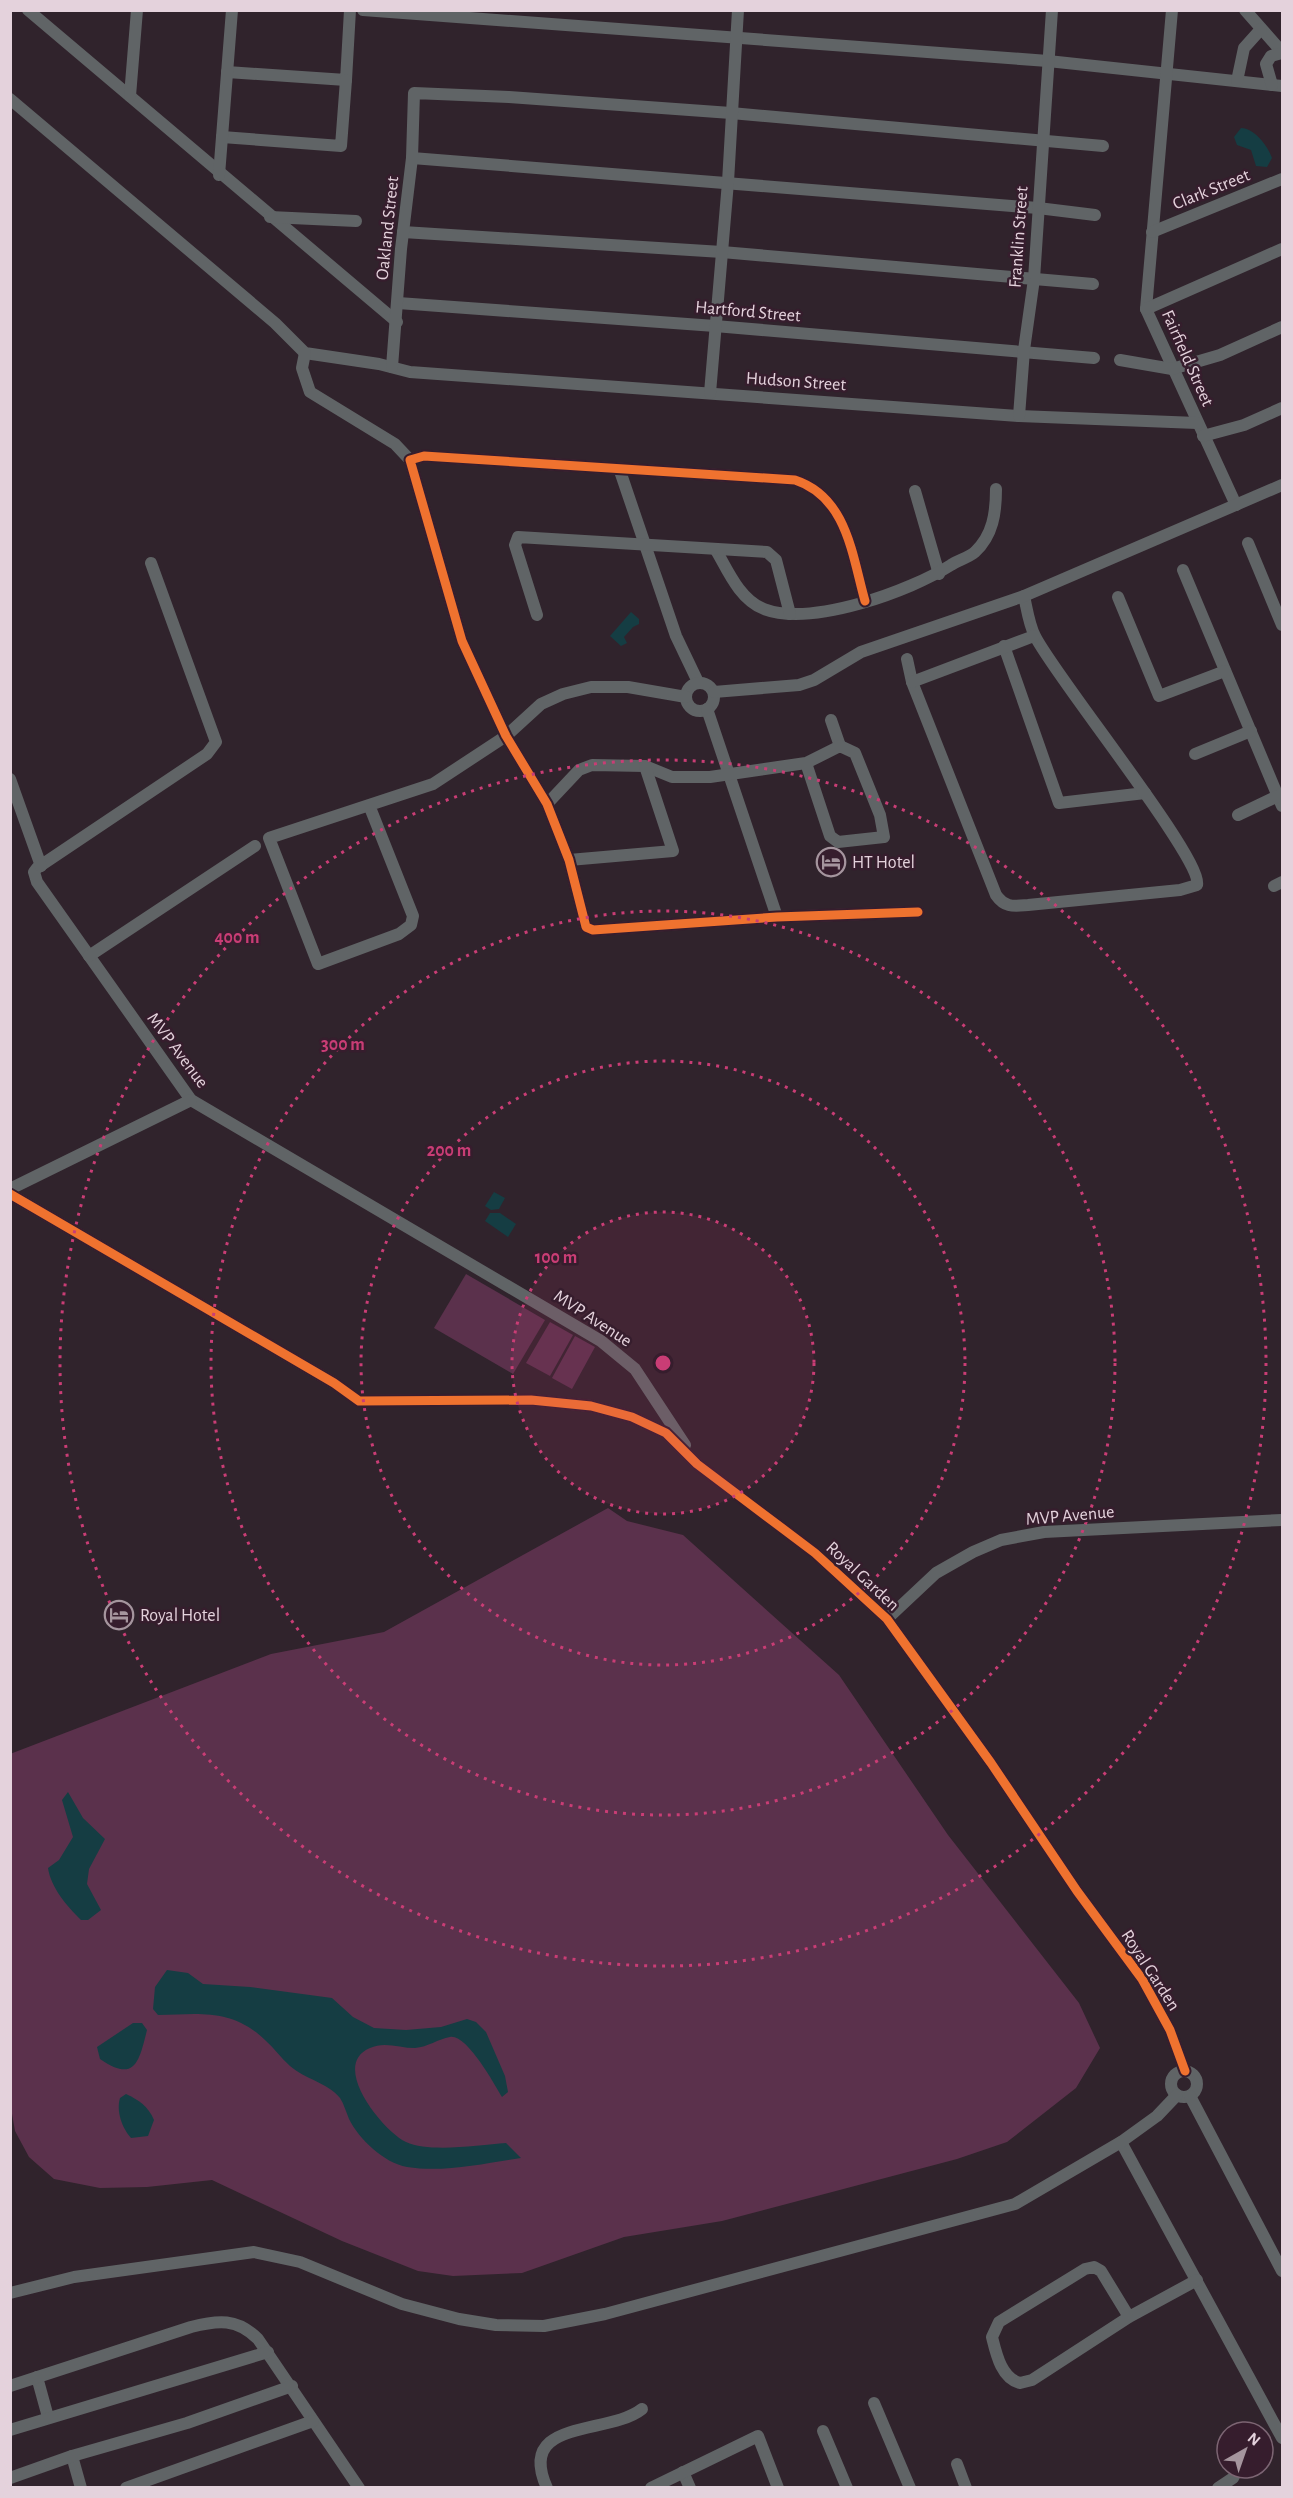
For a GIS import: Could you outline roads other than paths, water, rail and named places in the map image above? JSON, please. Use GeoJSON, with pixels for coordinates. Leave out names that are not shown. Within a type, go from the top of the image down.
{"type":"FeatureCollection","features":[{"type":"Feature","properties":{"kind":"street"},"geometry":{"type":"LineString","coordinates":[[28,10],[219,175],[397,322]]}},
{"type":"Feature","properties":{"kind":"street"},"geometry":{"type":"LineString","coordinates":[[130,96],[137,10]]}},
{"type":"Feature","properties":{"kind":"street"},"geometry":{"type":"LineString","coordinates":[[219,175],[232,10]]}},
{"type":"Feature","properties":{"kind":"street"},"geometry":{"type":"LineString","coordinates":[[222,137],[340,146],[350,10]]}},
{"type":"Feature","properties":{"kind":"street"},"geometry":{"type":"LineString","coordinates":[[363,10],[1048,61],[1277,85]]}},
{"type":"Feature","properties":{"kind":"street"},"geometry":{"type":"LineString","coordinates":[[710,393],[728,182],[738,10]]}},
{"type":"Feature","properties":{"kind":"street","name":"Franklin Street"},"geometry":{"type":"LineString","coordinates":[[1019,416],[1024,350],[1034,279],[1052,10]]}},
{"type":"Feature","properties":{"kind":"street","name":"Fairfield Street"},"geometry":{"type":"LineString","coordinates":[[1172,10],[1146,309],[1236,505]]}},
{"type":"Feature","properties":{"kind":"street"},"geometry":{"type":"LineString","coordinates":[[1245,10],[1282,53],[1271,56],[1266,63],[1277,85]]}},
{"type":"Feature","properties":{"kind":"street"},"geometry":{"type":"LineString","coordinates":[[1237,81],[1244,48],[1261,29]]}},
{"type":"Feature","properties":{"kind":"street"},"geometry":{"type":"LineString","coordinates":[[227,72],[346,80]]}},
{"type":"Feature","properties":{"kind":"street","name":"Oakland Street"},"geometry":{"type":"LineString","coordinates":[[392,367],[403,232],[412,158],[414,93],[509,96],[731,113]]}},
{"type":"Feature","properties":{"kind":"street"},"geometry":{"type":"LineString","coordinates":[[10,99],[275,323],[305,353],[302,368],[310,392],[395,444],[410,460],[462,641],[506,736],[547,804],[569,860],[582,919],[586,927],[593,930],[777,917],[918,912]]}},
{"type":"Feature","properties":{"kind":"street"},"geometry":{"type":"LineString","coordinates":[[731,113],[1103,146]]}},
{"type":"Feature","properties":{"kind":"street"},"geometry":{"type":"LineString","coordinates":[[412,158],[728,182],[1038,208],[1095,215]]}},
{"type":"Feature","properties":{"kind":"street","name":"Clark Street"},"geometry":{"type":"LineString","coordinates":[[1152,232],[1282,178]]}},
{"type":"Feature","properties":{"kind":"street"},"geometry":{"type":"LineString","coordinates":[[270,217],[356,221]]}},
{"type":"Feature","properties":{"kind":"street"},"geometry":{"type":"LineString","coordinates":[[403,232],[722,252],[1093,284]]}},
{"type":"Feature","properties":{"kind":"street"},"geometry":{"type":"LineString","coordinates":[[1146,309],[1282,249]]}},
{"type":"Feature","properties":{"kind":"street","name":"Hartford Street"},"geometry":{"type":"LineString","coordinates":[[398,303],[1024,350],[1094,358]]}},
{"type":"Feature","properties":{"kind":"street"},"geometry":{"type":"LineString","coordinates":[[1120,360],[1172,369],[1220,355],[1282,327]]}},
{"type":"Feature","properties":{"kind":"street","name":"Hudson Street"},"geometry":{"type":"LineString","coordinates":[[305,353],[410,372],[1019,416],[1197,423]]}},
{"type":"Feature","properties":{"kind":"street"},"geometry":{"type":"LineString","coordinates":[[1203,436],[1244,425],[1282,408]]}},
{"type":"Feature","properties":{"kind":"street"},"geometry":{"type":"LineString","coordinates":[[410,460],[424,456],[620,471],[795,480],[814,488],[829,501],[841,518],[865,601]]}},
{"type":"Feature","properties":{"kind":"street"},"geometry":{"type":"LineString","coordinates":[[620,471],[676,636],[698,682]]}},
{"type":"Feature","properties":{"kind":"street"},"geometry":{"type":"LineString","coordinates":[[714,692],[799,685],[814,680],[861,652],[1024,597],[1282,485]]}},
{"type":"Feature","properties":{"kind":"street"},"geometry":{"type":"LineString","coordinates":[[716,550],[734,582],[754,603],[766,610],[790,614],[828,612],[939,574],[973,554],[986,537],[996,512],[996,489]]}},
{"type":"Feature","properties":{"kind":"street"},"geometry":{"type":"LineString","coordinates":[[915,491],[939,574]]}},
{"type":"Feature","properties":{"kind":"street"},"geometry":{"type":"LineString","coordinates":[[537,615],[515,545],[518,537],[716,550],[759,550],[772,555],[790,614]]}},
{"type":"Feature","properties":{"kind":"street"},"geometry":{"type":"LineString","coordinates":[[1248,543],[1282,625]]}},
{"type":"Feature","properties":{"kind":"street"},"geometry":{"type":"LineString","coordinates":[[10,779],[41,866],[207,754],[216,741],[151,563]]}},
{"type":"Feature","properties":{"kind":"street"},"geometry":{"type":"LineString","coordinates":[[1183,570],[1281,799],[1239,815]]}},
{"type":"Feature","properties":{"kind":"street"},"geometry":{"type":"LineString","coordinates":[[907,659],[912,682],[996,895],[1006,905],[1028,906],[1180,890],[1197,885],[1197,877],[1145,793],[1034,636],[1024,597]]}},
{"type":"Feature","properties":{"kind":"street"},"geometry":{"type":"LineString","coordinates":[[1118,597],[1159,696],[1225,671]]}},
{"type":"Feature","properties":{"kind":"street"},"geometry":{"type":"LineString","coordinates":[[912,682],[1034,636]]}},
{"type":"Feature","properties":{"kind":"street"},"geometry":{"type":"LineString","coordinates":[[1004,646],[1059,803],[1145,793]]}},
{"type":"Feature","properties":{"kind":"street"},"geometry":{"type":"LineString","coordinates":[[369,805],[413,916],[411,925],[399,934],[318,964],[269,838],[369,805],[433,784],[506,736],[541,704],[563,694],[591,687],[628,687],[686,697],[693,709],[707,709],[713,704],[714,692],[706,683],[698,682],[690,686],[686,697]]}},
{"type":"Feature","properties":{"kind":"street"},"geometry":{"type":"LineString","coordinates":[[707,709],[777,917]]}},
{"type":"Feature","properties":{"kind":"street"},"geometry":{"type":"LineString","coordinates":[[806,763],[830,836],[838,843],[888,837],[855,753],[840,746],[831,720]]}},
{"type":"Feature","properties":{"kind":"street"},"geometry":{"type":"LineString","coordinates":[[1195,754],[1251,731]]}},
{"type":"Feature","properties":{"kind":"street"},"geometry":{"type":"LineString","coordinates":[[547,804],[585,766],[599,764],[645,766],[672,777],[710,777],[806,763],[840,746]]}},
{"type":"Feature","properties":{"kind":"street"},"geometry":{"type":"LineString","coordinates":[[569,860],[674,851],[645,766]]}},
{"type":"Feature","properties":{"kind":"street"},"geometry":{"type":"LineString","coordinates":[[89,956],[255,846]]}},
{"type":"Feature","properties":{"kind":"street","name":"MVP Avenue"},"geometry":{"type":"LineString","coordinates":[[41,866],[34,872],[34,877],[191,1100],[601,1341],[635,1369],[698,1464]]}},
{"type":"Feature","properties":{"kind":"street"},"geometry":{"type":"LineString","coordinates":[[10,1189],[191,1100]]}},
{"type":"Feature","properties":{"kind":"street","name":"Royal Garden"},"geometry":{"type":"LineString","coordinates":[[10,1194],[334,1383],[359,1401],[531,1400],[591,1406],[632,1417],[666,1433],[698,1464],[815,1553],[887,1619],[991,1763],[1077,1891],[1142,1979],[1170,2030],[1185,2071]]}},
{"type":"Feature","properties":{"kind":"street","name":"MVP Avenue"},"geometry":{"type":"LineString","coordinates":[[887,1619],[936,1573],[973,1552],[1001,1540],[1044,1532],[1282,1520]]}},
{"type":"Feature","properties":{"kind":"street"},"geometry":{"type":"LineString","coordinates":[[10,2293],[74,2277],[254,2252],[300,2262],[426,2312],[496,2325],[544,2326],[605,2314],[1015,2204],[1122,2142],[1183,2096],[1197,2089],[1197,2079],[1185,2071],[1173,2077],[1171,2087],[1183,2096],[1282,2271]]}},
{"type":"Feature","properties":{"kind":"street"},"geometry":{"type":"LineString","coordinates":[[1122,2142],[1197,2280],[1277,2416],[1282,2438]]}},
{"type":"Feature","properties":{"kind":"street"},"geometry":{"type":"LineString","coordinates":[[1129,2317],[1101,2271],[1094,2266],[1085,2269],[999,2322],[992,2337],[1001,2366],[1007,2375],[1020,2383],[1032,2380],[1129,2317],[1197,2280]]}},
{"type":"Feature","properties":{"kind":"street"},"geometry":{"type":"LineString","coordinates":[[10,2386],[215,2320],[243,2326],[268,2352],[359,2487]]}},
{"type":"Feature","properties":{"kind":"street"},"geometry":{"type":"LineString","coordinates":[[10,2430],[268,2352]]}},
{"type":"Feature","properties":{"kind":"street"},"geometry":{"type":"LineString","coordinates":[[37,2377],[48,2417]]}},
{"type":"Feature","properties":{"kind":"street"},"geometry":{"type":"LineString","coordinates":[[10,2478],[72,2456],[187,2423],[291,2386]]}},
{"type":"Feature","properties":{"kind":"street"},"geometry":{"type":"LineString","coordinates":[[874,2403],[910,2487]]}},
{"type":"Feature","properties":{"kind":"street"},"geometry":{"type":"LineString","coordinates":[[547,2487],[539,2469],[540,2457],[549,2443],[574,2430],[611,2425],[633,2416],[642,2409]]}},
{"type":"Feature","properties":{"kind":"street"},"geometry":{"type":"LineString","coordinates":[[126,2487],[313,2421]]}},
{"type":"Feature","properties":{"kind":"street"},"geometry":{"type":"LineString","coordinates":[[824,2431],[847,2487]]}},
{"type":"Feature","properties":{"kind":"street"},"geometry":{"type":"LineString","coordinates":[[651,2487],[758,2436],[777,2487]]}},
{"type":"Feature","properties":{"kind":"street"},"geometry":{"type":"LineString","coordinates":[[72,2456],[81,2487]]}},
{"type":"Feature","properties":{"kind":"street"},"geometry":{"type":"LineString","coordinates":[[957,2464],[966,2487]]}},
{"type":"Feature","properties":{"kind":"street"},"geometry":{"type":"LineString","coordinates":[[683,2472],[690,2487]]}},
{"type":"Feature","properties":{"kind":"water"},"geometry":{"type":"Polygon","coordinates":[[[1241,128],[1255,134],[1267,148],[1272,158],[1267,167],[1256,166],[1251,150],[1237,145],[1234,137],[1241,128]]]}},
{"type":"Feature","properties":{"kind":"water"},"geometry":{"type":"Polygon","coordinates":[[[631,612],[639,619],[639,624],[624,637],[627,643],[621,646],[610,636],[631,612]]]}},
{"type":"Feature","properties":{"kind":"water"},"geometry":{"type":"Polygon","coordinates":[[[494,1192],[505,1198],[499,1209],[491,1210],[485,1206],[494,1192]]]}},
{"type":"Feature","properties":{"kind":"water"},"geometry":{"type":"Polygon","coordinates":[[[490,1213],[500,1213],[516,1224],[508,1237],[485,1221],[490,1213]]]}},
{"type":"Feature","properties":{"kind":"water"},"geometry":{"type":"Polygon","coordinates":[[[68,1792],[83,1818],[105,1839],[89,1869],[87,1884],[101,1910],[88,1920],[81,1920],[65,1903],[52,1883],[48,1868],[59,1860],[73,1837],[62,1800],[68,1792]]]}},
{"type":"Feature","properties":{"kind":"water"},"geometry":{"type":"Polygon","coordinates":[[[167,1970],[188,1973],[203,1984],[250,1987],[332,1998],[353,2017],[374,2028],[406,2030],[441,2027],[467,2019],[476,2022],[486,2032],[505,2076],[508,2092],[502,2097],[472,2051],[457,2038],[450,2037],[415,2048],[386,2045],[370,2048],[359,2056],[355,2068],[357,2082],[374,2112],[396,2136],[406,2142],[441,2148],[506,2143],[521,2158],[435,2169],[407,2167],[390,2161],[373,2149],[353,2127],[341,2100],[335,2093],[290,2066],[253,2030],[240,2022],[215,2015],[158,2015],[153,2009],[155,1987],[167,1970]]]}},
{"type":"Feature","properties":{"kind":"water"},"geometry":{"type":"Polygon","coordinates":[[[133,2023],[142,2023],[147,2030],[138,2060],[134,2065],[128,2069],[121,2069],[100,2059],[97,2047],[133,2023]]]}},
{"type":"Feature","properties":{"kind":"water"},"geometry":{"type":"Polygon","coordinates":[[[126,2094],[143,2104],[152,2115],[154,2120],[148,2136],[131,2138],[125,2129],[119,2108],[120,2098],[126,2094]]]}},
{"type":"Feature","properties":{"kind":"place","name":"HT Hotel"},"geometry":{"type":"Point","coordinates":[831,862]}},
{"type":"Feature","properties":{"kind":"place","name":"Royal Hotel"},"geometry":{"type":"Point","coordinates":[119,1615]}}]}
